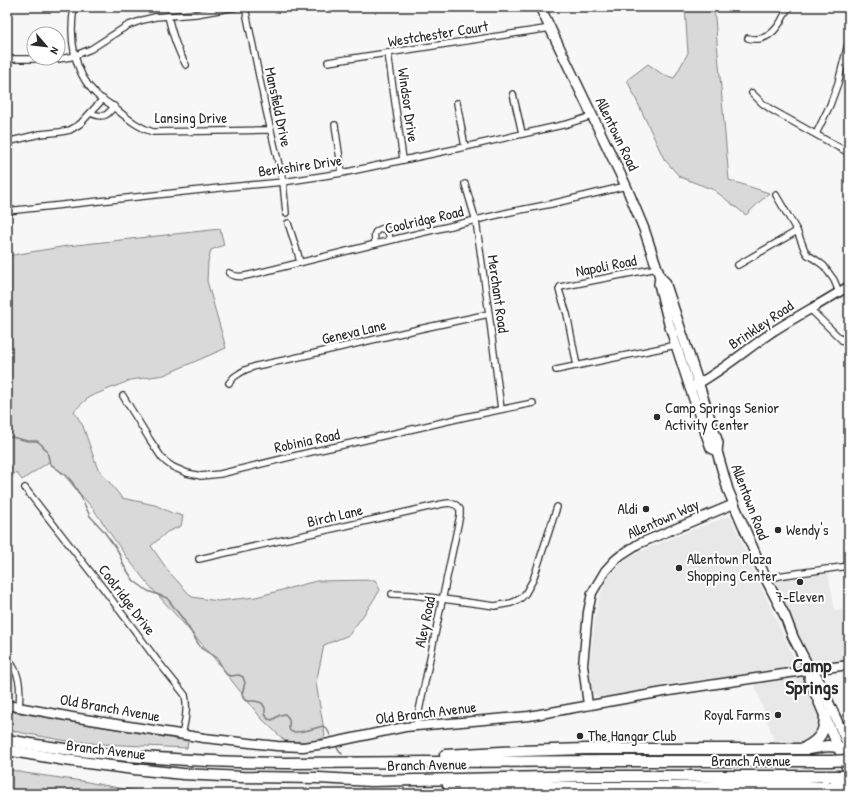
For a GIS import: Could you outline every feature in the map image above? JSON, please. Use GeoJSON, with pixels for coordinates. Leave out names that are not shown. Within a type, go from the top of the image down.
{"type":"FeatureCollection","features":[{"type":"Feature","properties":{"kind":"highway"},"geometry":{"type":"LineString","coordinates":[[803,748],[815,742],[819,738],[825,724],[825,715]]}},
{"type":"Feature","properties":{"kind":"highway","name":"Branch Avenue"},"geometry":{"type":"LineString","coordinates":[[7,740],[87,752],[186,760],[234,762],[830,761],[849,771]]}},
{"type":"Feature","properties":{"kind":"highway"},"geometry":{"type":"LineString","coordinates":[[368,762],[391,758],[527,751],[586,750],[803,748],[828,746],[844,747],[849,754]]}},
{"type":"Feature","properties":{"kind":"highway","name":"Branch Avenue"},"geometry":{"type":"LineString","coordinates":[[7,750],[65,760],[183,774],[254,778],[319,778],[371,781],[591,776],[831,776],[849,771]]}},
{"type":"Feature","properties":{"kind":"highway"},"geometry":{"type":"LineString","coordinates":[[371,781],[516,787],[774,785],[831,787],[844,783],[849,771]]}},
{"type":"Feature","properties":{"kind":"highway"},"geometry":{"type":"LineString","coordinates":[[774,785],[810,789],[835,794]]}},
{"type":"Feature","properties":{"kind":"main road","name":"Allentown Road"},"geometry":{"type":"LineString","coordinates":[[540,7],[626,186],[642,223],[659,272],[665,282],[711,448],[717,451],[728,490],[766,579],[785,616],[793,637],[810,670],[817,677],[845,731],[844,747],[849,771]]}},
{"type":"Feature","properties":{"kind":"main road","name":"Allentown Road"},"geometry":{"type":"LineString","coordinates":[[659,272],[659,284],[676,345],[694,386]]}},
{"type":"Feature","properties":{"kind":"main road","name":"Brinkley Road"},"geometry":{"type":"LineString","coordinates":[[694,386],[733,361],[773,332],[849,286]]}},
{"type":"Feature","properties":{"kind":"main road","name":"Allentown Way"},"geometry":{"type":"LineString","coordinates":[[588,705],[583,665],[588,612],[592,593],[605,571],[622,554],[638,544],[734,504]]}},
{"type":"Feature","properties":{"kind":"main road","name":"Old Branch Avenue"},"geometry":{"type":"LineString","coordinates":[[7,705],[182,735],[288,747],[311,746],[416,725],[520,717],[675,690],[849,665]]}},
{"type":"Feature","properties":{"kind":"main road","name":"Allentown Road"},"geometry":{"type":"LineString","coordinates":[[810,670],[809,679],[825,715],[844,747]]}},
{"type":"Feature","properties":{"kind":"street","name":"Lansing Drive"},"geometry":{"type":"LineString","coordinates":[[74,7],[72,18],[73,45],[75,56],[82,75],[96,94],[114,106],[138,126],[153,132],[270,130]]}},
{"type":"Feature","properties":{"kind":"street"},"geometry":{"type":"LineString","coordinates":[[7,59],[62,59],[75,56],[96,46],[129,25],[142,20],[156,17],[196,14],[236,7]]}},
{"type":"Feature","properties":{"kind":"street","name":"Mansfield Drive"},"geometry":{"type":"LineString","coordinates":[[245,7],[270,130],[283,182],[286,212]]}},
{"type":"Feature","properties":{"kind":"street"},"geometry":{"type":"LineString","coordinates":[[748,38],[758,39],[768,35],[778,26],[788,7]]}},
{"type":"Feature","properties":{"kind":"street"},"geometry":{"type":"LineString","coordinates":[[168,16],[179,52],[186,65]]}},
{"type":"Feature","properties":{"kind":"street","name":"Westchester Court"},"geometry":{"type":"LineString","coordinates":[[328,62],[551,28]]}},
{"type":"Feature","properties":{"kind":"street"},"geometry":{"type":"LineString","coordinates":[[816,134],[830,105],[847,59],[849,40]]}},
{"type":"Feature","properties":{"kind":"street","name":"Windsor Drive"},"geometry":{"type":"LineString","coordinates":[[388,53],[403,159]]}},
{"type":"Feature","properties":{"kind":"street"},"geometry":{"type":"LineString","coordinates":[[752,93],[767,106],[791,121],[849,153]]}},
{"type":"Feature","properties":{"kind":"street"},"geometry":{"type":"LineString","coordinates":[[513,94],[522,134]]}},
{"type":"Feature","properties":{"kind":"street"},"geometry":{"type":"LineString","coordinates":[[7,142],[40,134],[70,130],[78,126],[103,99]]}},
{"type":"Feature","properties":{"kind":"street"},"geometry":{"type":"LineString","coordinates":[[457,103],[465,147]]}},
{"type":"Feature","properties":{"kind":"street"},"geometry":{"type":"LineString","coordinates":[[91,113],[97,116],[102,116],[108,113],[114,106]]}},
{"type":"Feature","properties":{"kind":"street","name":"Berkshire Drive"},"geometry":{"type":"LineString","coordinates":[[7,211],[283,182],[342,172],[465,147],[568,124],[592,116]]}},
{"type":"Feature","properties":{"kind":"street"},"geometry":{"type":"LineString","coordinates":[[335,125],[342,172]]}},
{"type":"Feature","properties":{"kind":"street","name":"Merchant Road"},"geometry":{"type":"LineString","coordinates":[[465,184],[476,221],[490,314],[501,409]]}},
{"type":"Feature","properties":{"kind":"street","name":"Coolridge Road"},"geometry":{"type":"LineString","coordinates":[[229,272],[234,276],[240,277],[266,272],[390,240],[626,186]]}},
{"type":"Feature","properties":{"kind":"street"},"geometry":{"type":"LineString","coordinates":[[776,195],[797,231],[805,251],[808,255],[824,266],[834,280],[839,292]]}},
{"type":"Feature","properties":{"kind":"street"},"geometry":{"type":"LineString","coordinates":[[288,223],[300,263]]}},
{"type":"Feature","properties":{"kind":"street"},"geometry":{"type":"LineString","coordinates":[[375,244],[376,231],[384,228],[388,232],[390,240]]}},
{"type":"Feature","properties":{"kind":"street"},"geometry":{"type":"LineString","coordinates":[[738,265],[797,231]]}},
{"type":"Feature","properties":{"kind":"street","name":"Napoli Road"},"geometry":{"type":"LineString","coordinates":[[577,366],[567,314],[559,290],[560,287],[659,272]]}},
{"type":"Feature","properties":{"kind":"street"},"geometry":{"type":"LineString","coordinates":[[810,309],[849,347]]}},
{"type":"Feature","properties":{"kind":"street","name":"Geneva Lane"},"geometry":{"type":"LineString","coordinates":[[229,384],[237,375],[244,370],[251,368],[490,314]]}},
{"type":"Feature","properties":{"kind":"street"},"geometry":{"type":"LineString","coordinates":[[556,370],[676,345]]}},
{"type":"Feature","properties":{"kind":"street","name":"Robinia Road"},"geometry":{"type":"LineString","coordinates":[[123,396],[150,440],[166,462],[186,473],[201,476],[220,474],[315,451],[533,403]]}},
{"type":"Feature","properties":{"kind":"street","name":"Coolridge Drive"},"geometry":{"type":"LineString","coordinates":[[25,488],[184,695],[186,701],[186,713],[182,735]]}},
{"type":"Feature","properties":{"kind":"street","name":"Birch Lane"},"geometry":{"type":"LineString","coordinates":[[200,559],[442,504],[452,503],[458,507],[460,512],[458,523]]}},
{"type":"Feature","properties":{"kind":"street"},"geometry":{"type":"LineString","coordinates":[[392,594],[413,595],[495,606],[505,605],[516,601],[521,598],[529,587],[535,574],[557,507]]}},
{"type":"Feature","properties":{"kind":"street","name":"Aley Road"},"geometry":{"type":"LineString","coordinates":[[416,725],[458,523]]}},
{"type":"Feature","properties":{"kind":"street"},"geometry":{"type":"LineString","coordinates":[[766,579],[849,566]]}},
{"type":"Feature","properties":{"kind":"street"},"geometry":{"type":"LineString","coordinates":[[7,657],[20,681],[18,706]]}},
{"type":"Feature","properties":{"kind":"shaded area"},"geometry":{"type":"Polygon","coordinates":[[[685,7],[714,7],[729,180],[769,193],[746,215],[714,190],[680,177],[664,159],[627,80],[648,64],[662,74],[674,78],[688,53],[685,7]]]}},
{"type":"Feature","properties":{"kind":"shaded area"},"geometry":{"type":"Polygon","coordinates":[[[220,229],[224,245],[211,250],[208,262],[207,281],[226,348],[164,375],[131,380],[89,397],[74,411],[83,426],[97,467],[122,498],[155,505],[172,513],[183,516],[181,526],[167,532],[151,546],[169,572],[192,597],[218,601],[256,597],[316,581],[375,580],[380,590],[349,635],[324,645],[316,683],[325,736],[318,741],[285,741],[261,718],[210,653],[147,583],[125,555],[94,510],[64,475],[49,462],[22,480],[16,472],[7,482],[7,256],[67,246],[220,229]]]}},
{"type":"Feature","properties":{"kind":"shaded area"},"geometry":{"type":"Polygon","coordinates":[[[729,516],[731,517],[795,660],[795,667],[774,672],[717,680],[711,678],[676,683],[620,695],[599,697],[593,694],[590,661],[596,610],[605,583],[613,572],[623,562],[637,553],[729,516]]]}},
{"type":"Feature","properties":{"kind":"shaded area"},"geometry":{"type":"Polygon","coordinates":[[[828,571],[835,611],[849,609],[849,662],[813,667],[772,582],[776,578],[828,571]]]}},
{"type":"Feature","properties":{"kind":"shaded area"},"geometry":{"type":"Polygon","coordinates":[[[805,675],[821,713],[814,735],[805,743],[776,746],[753,680],[805,675]]]}},
{"type":"Feature","properties":{"kind":"shaded area"},"geometry":{"type":"Polygon","coordinates":[[[7,711],[188,741],[187,748],[102,744],[61,740],[7,730],[7,711]]]}},
{"type":"Feature","properties":{"kind":"shaded area"},"geometry":{"type":"Polygon","coordinates":[[[7,769],[124,789],[187,794],[14,794],[7,790],[7,769]]]}},
{"type":"Feature","properties":{"kind":"waterway"},"geometry":{"type":"LineString","coordinates":[[7,436],[28,441],[37,441],[41,444],[47,451],[50,464],[67,476],[72,482],[90,516],[103,530],[118,551],[124,566],[134,581],[148,591],[167,598],[183,619],[201,648],[217,658],[226,674],[230,676],[239,675],[243,677],[245,683],[242,694],[246,701],[262,703],[268,719],[272,720],[285,714],[289,719],[289,728],[291,732],[300,732],[323,726],[327,729],[332,739]]}},
{"type":"Feature","properties":{"kind":"waterway"},"geometry":{"type":"LineString","coordinates":[[336,746],[342,754]]}},
{"type":"Feature","properties":{"kind":"waterway"},"geometry":{"type":"LineString","coordinates":[[362,788],[370,794]]}},
{"type":"Feature","properties":{"kind":"place","name":"Camp Springs Senior Activity Center"},"geometry":{"type":"Point","coordinates":[657,417]}},
{"type":"Feature","properties":{"kind":"place","name":"Aldi"},"geometry":{"type":"Point","coordinates":[646,509]}},
{"type":"Feature","properties":{"kind":"place","name":"Wendy's"},"geometry":{"type":"Point","coordinates":[778,530]}},
{"type":"Feature","properties":{"kind":"place","name":"Allentown Plaza Shopping Center"},"geometry":{"type":"Point","coordinates":[679,568]}},
{"type":"Feature","properties":{"kind":"place","name":"7-Eleven"},"geometry":{"type":"Point","coordinates":[800,582]}},
{"type":"Feature","properties":{"kind":"place","name":"Royal Farms"},"geometry":{"type":"Point","coordinates":[778,715]}},
{"type":"Feature","properties":{"kind":"place","name":"The Hangar Club"},"geometry":{"type":"Point","coordinates":[580,736]}},
{"type":"Feature","properties":{"kind":"district","name":"Camp Springs"},"geometry":{"type":"Point","coordinates":[812,676]}}]}
